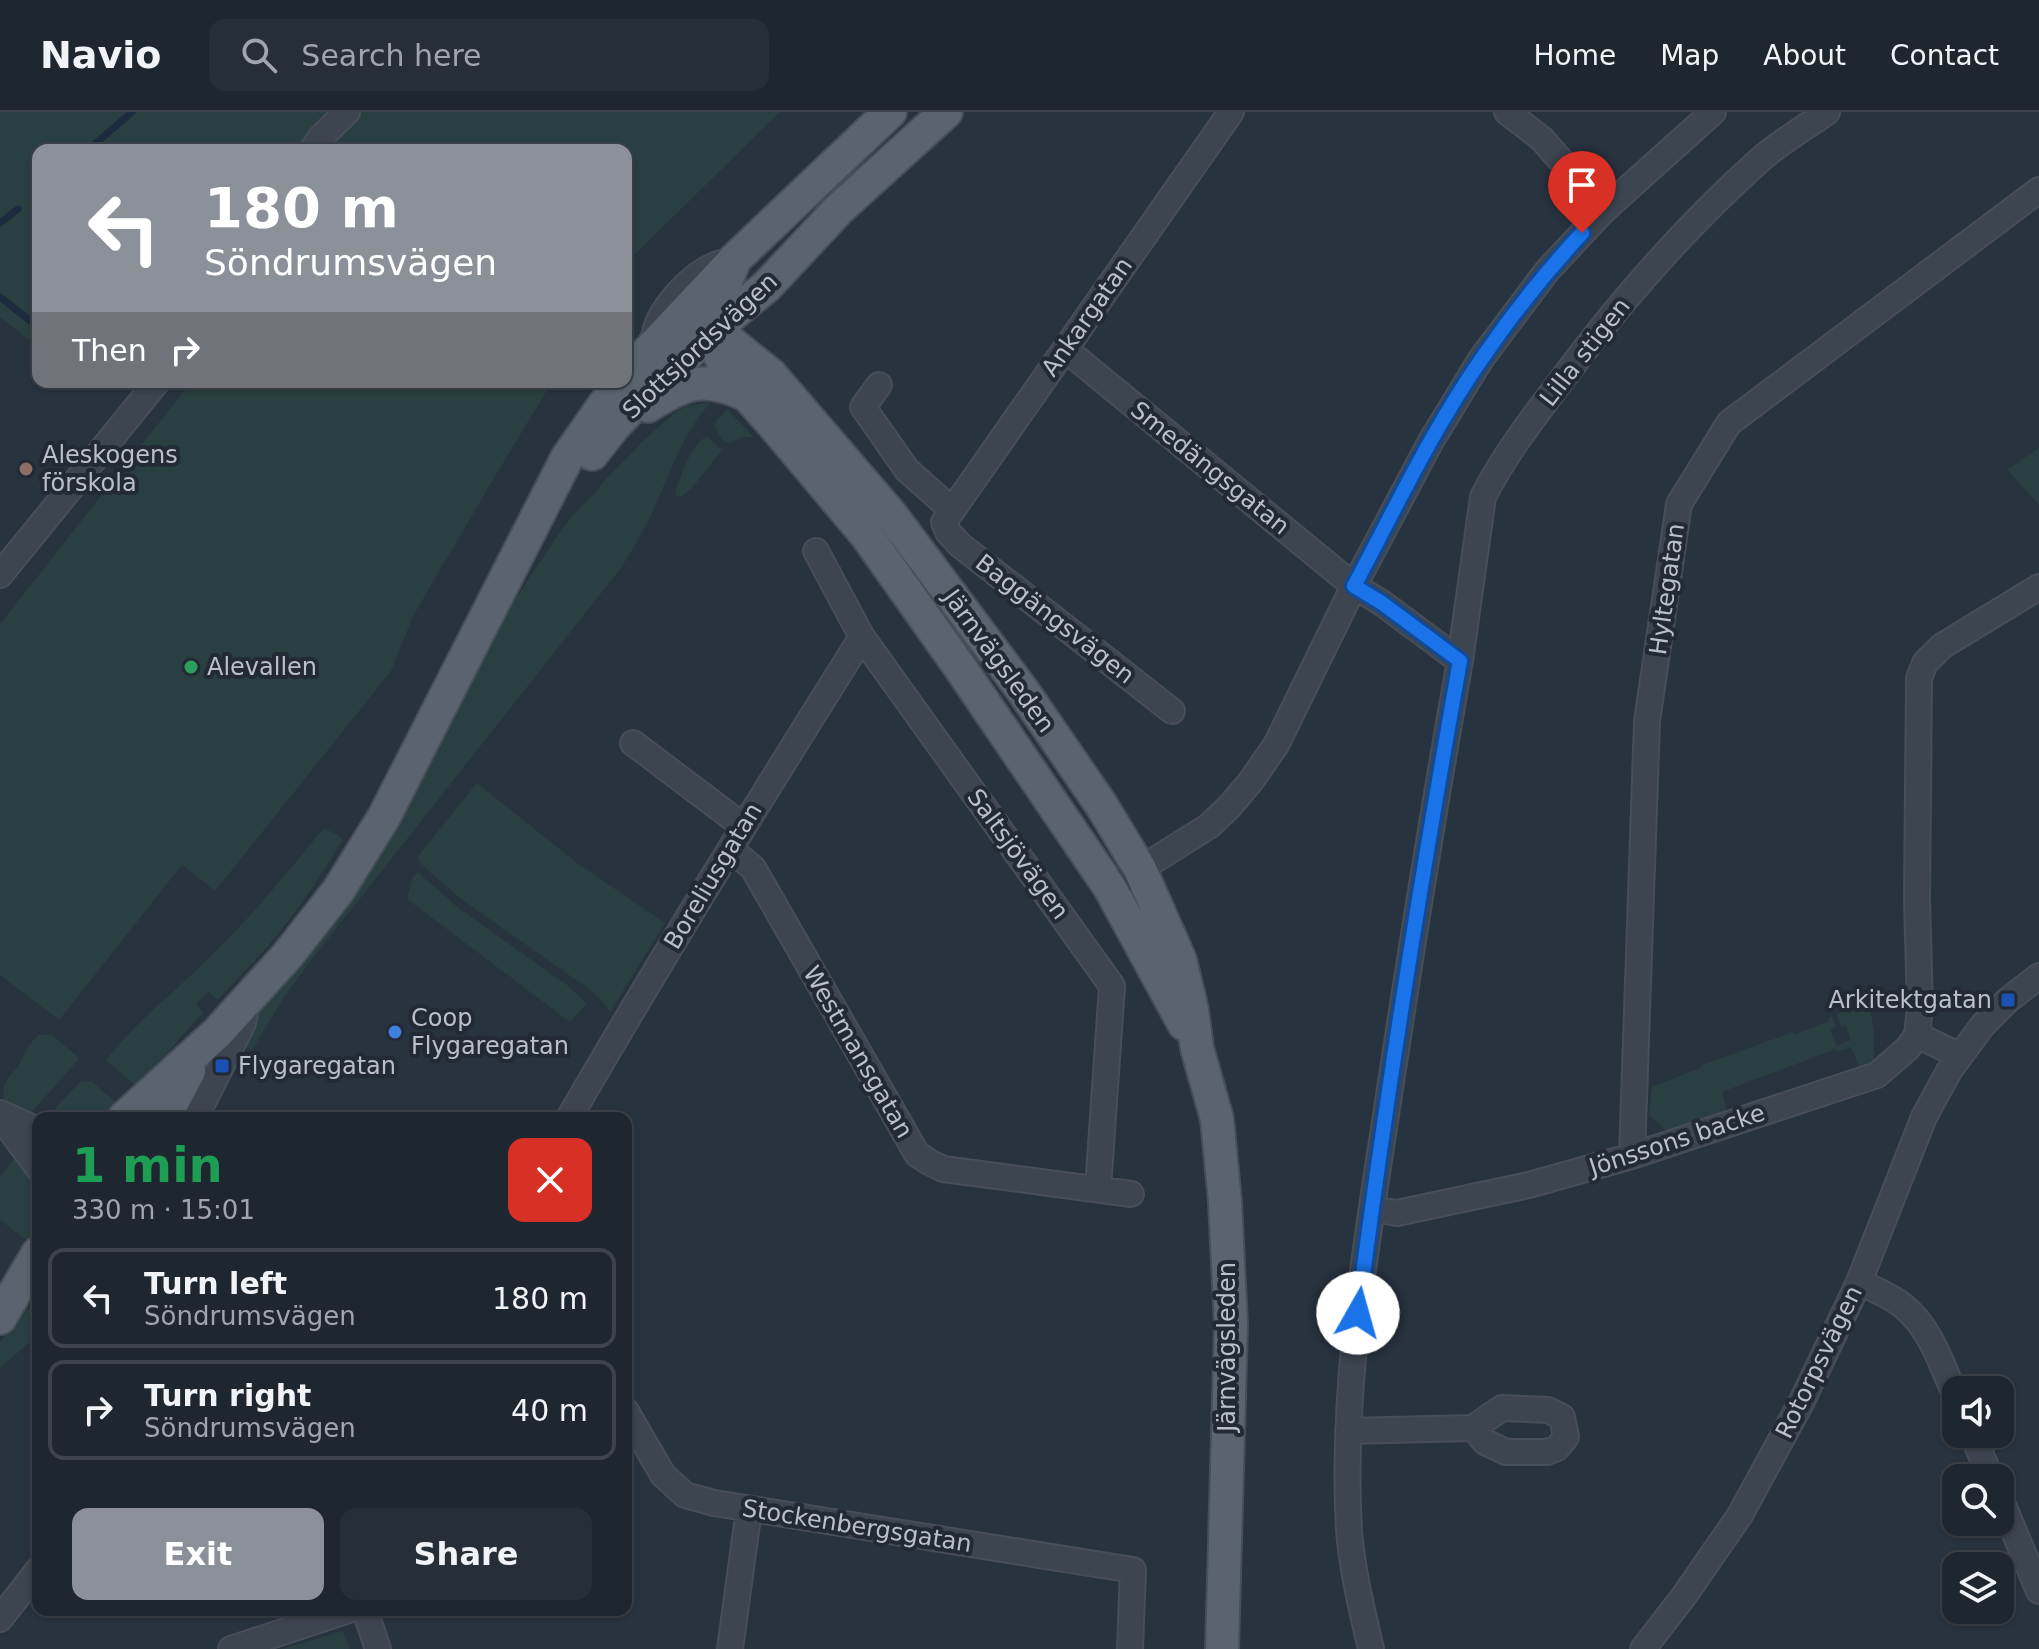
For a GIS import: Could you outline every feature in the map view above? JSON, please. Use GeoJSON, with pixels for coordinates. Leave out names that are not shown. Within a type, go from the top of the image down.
{"type":"FeatureCollection","features":[{"type":"Feature","properties":{"kind":"main road","name":"Slottsjordsvägen"},"geometry":{"type":"LineString","coordinates":[[632,369],[735,259],[890,112]]}},
{"type":"Feature","properties":{"kind":"main road","name":"Slottsjordsvägen"},"geometry":{"type":"LineString","coordinates":[[488,610],[614,426],[712,331],[767,286],[839,209],[946,112]]}},
{"type":"Feature","properties":{"kind":"main road"},"geometry":{"type":"LineString","coordinates":[[654,345],[686,334],[712,331],[721,294],[735,259]]}},
{"type":"Feature","properties":{"kind":"main road"},"geometry":{"type":"LineString","coordinates":[[767,286],[754,325],[759,351],[771,375]]}},
{"type":"Feature","properties":{"kind":"main road","name":"Järnvägsleden"},"geometry":{"type":"LineString","coordinates":[[712,331],[771,375],[892,516],[935,572],[1023,691],[1102,806],[1140,869],[1180,960],[1197,1048],[1217,1119],[1225,1202],[1230,1310],[1222,1649]]}},
{"type":"Feature","properties":{"kind":"main road","name":"Järnvägsleden"},"geometry":{"type":"LineString","coordinates":[[712,331],[724,366],[867,536],[1110,888],[1197,1048]]}},
{"type":"Feature","properties":{"kind":"main road"},"geometry":{"type":"LineString","coordinates":[[614,426],[681,387],[710,382],[747,395]]}},
{"type":"Feature","properties":{"kind":"main road","name":"Slottsjordsvägen"},"geometry":{"type":"LineString","coordinates":[[131,1112],[217,1033],[287,956],[338,891],[376,829],[567,458],[616,388]]}},
{"type":"Feature","properties":{"kind":"main road","name":"Slottsjordsvägen"},"geometry":{"type":"LineString","coordinates":[[167,1112],[185,1078],[217,1033]]}},
{"type":"Feature","properties":{"kind":"main road"},"geometry":{"type":"LineString","coordinates":[[0,1320],[32,1264]]}},
{"type":"Feature","properties":{"kind":"main road"},"geometry":{"type":"LineString","coordinates":[[0,1320],[32,1290]]}},
{"type":"Feature","properties":{"kind":"street"},"geometry":{"type":"LineString","coordinates":[[316,144],[347,112]]}},
{"type":"Feature","properties":{"kind":"street","name":"Ankargatan"},"geometry":{"type":"LineString","coordinates":[[948,516],[1231,112]]}},
{"type":"Feature","properties":{"kind":"street"},"geometry":{"type":"LineString","coordinates":[[1507,112],[1542,139],[1604,210]]}},
{"type":"Feature","properties":{"kind":"street"},"geometry":{"type":"LineString","coordinates":[[1110,888],[1209,826],[1251,781],[1276,745],[1354,586],[1431,441],[1481,359],[1547,271],[1604,210],[1713,112]]}},
{"type":"Feature","properties":{"kind":"street","name":"Lilla stigen"},"geometry":{"type":"LineString","coordinates":[[1371,1649],[1358,1593],[1349,1532],[1348,1431],[1354,1339],[1483,497],[1516,441],[1592,339],[1673,244],[1764,156],[1827,112]]}},
{"type":"Feature","properties":{"kind":"street","name":"Hyltegatan"},"geometry":{"type":"LineString","coordinates":[[1632,1156],[1647,721],[1679,504],[1729,423],[2039,190]]}},
{"type":"Feature","properties":{"kind":"street","name":"Smedängsgatan"},"geometry":{"type":"LineString","coordinates":[[1065,349],[1354,586],[1460,661]]}},
{"type":"Feature","properties":{"kind":"street","name":"Baggängsvägen"},"geometry":{"type":"LineString","coordinates":[[879,385],[863,407],[907,470],[948,516],[948,532],[960,545],[1172,711]]}},
{"type":"Feature","properties":{"kind":"street"},"geometry":{"type":"LineString","coordinates":[[0,575],[153,388]]}},
{"type":"Feature","properties":{"kind":"street","name":"Saltsjövägen"},"geometry":{"type":"LineString","coordinates":[[816,551],[862,637],[1112,986],[1098,1189]]}},
{"type":"Feature","properties":{"kind":"street"},"geometry":{"type":"LineString","coordinates":[[1960,1056],[1917,1035],[1920,1008],[1917,900],[1919,678],[1925,663],[1942,646],[2039,587]]}},
{"type":"Feature","properties":{"kind":"street","name":"Boreliusgatan"},"geometry":{"type":"LineString","coordinates":[[572,1112],[616,1034],[862,637]]}},
{"type":"Feature","properties":{"kind":"street"},"geometry":{"type":"LineString","coordinates":[[633,743],[743,826]]}},
{"type":"Feature","properties":{"kind":"street","name":"Westmansgatan"},"geometry":{"type":"LineString","coordinates":[[730,849],[753,868],[917,1154],[943,1169],[1131,1194]]}},
{"type":"Feature","properties":{"kind":"street","name":"Rotorpsvägen"},"geometry":{"type":"LineString","coordinates":[[1643,1649],[1740,1515],[1801,1403],[1859,1282],[1924,1117],[1949,1071],[2008,1000],[2039,976]]}},
{"type":"Feature","properties":{"kind":"street"},"geometry":{"type":"LineString","coordinates":[[198,1112],[243,1023],[249,998]]}},
{"type":"Feature","properties":{"kind":"street","name":"Jönssons backe"},"geometry":{"type":"LineString","coordinates":[[1372,1209],[1397,1213],[1529,1185],[1632,1156],[1877,1075],[1908,1048],[1917,1035]]}},
{"type":"Feature","properties":{"kind":"street"},"geometry":{"type":"LineString","coordinates":[[0,1115],[32,1128]]}},
{"type":"Feature","properties":{"kind":"street"},"geometry":{"type":"LineString","coordinates":[[0,1115],[32,1160]]}},
{"type":"Feature","properties":{"kind":"street"},"geometry":{"type":"LineString","coordinates":[[1859,1282],[1902,1305],[1919,1321],[1947,1376]]}},
{"type":"Feature","properties":{"kind":"street","name":"Stockenbergsgatan"},"geometry":{"type":"LineString","coordinates":[[632,1421],[663,1475],[685,1495],[749,1509],[1133,1570],[1130,1649]]}},
{"type":"Feature","properties":{"kind":"street"},"geometry":{"type":"LineString","coordinates":[[1348,1431],[1473,1428]]}},
{"type":"Feature","properties":{"kind":"street"},"geometry":{"type":"LineString","coordinates":[[730,1649],[749,1509]]}},
{"type":"Feature","properties":{"kind":"street"},"geometry":{"type":"LineString","coordinates":[[2014,1531],[2039,1591]]}},
{"type":"Feature","properties":{"kind":"street"},"geometry":{"type":"LineString","coordinates":[[0,1619],[32,1578]]}},
{"type":"Feature","properties":{"kind":"street"},"geometry":{"type":"LineString","coordinates":[[231,1649],[331,1616]]}},
{"type":"Feature","properties":{"kind":"street"},"geometry":{"type":"LineString","coordinates":[[367,1616],[378,1649]]}},
{"type":"Feature","properties":{"kind":"green space"},"geometry":{"type":"Polygon","coordinates":[[[0,112],[780,112],[632,257],[632,144],[32,144],[32,342],[0,317],[0,112]]]}},
{"type":"Feature","properties":{"kind":"green space","name":"Alevallen"},"geometry":{"type":"Polygon","coordinates":[[[186,388],[548,388],[413,616],[391,671],[215,891],[182,865],[59,1020],[0,975],[0,624],[186,388]]]}},
{"type":"Feature","properties":{"kind":"green space"},"geometry":{"type":"Polygon","coordinates":[[[711,402],[684,441],[649,520],[621,568],[309,963],[252,1050],[240,1046],[506,613],[558,535],[606,479],[673,414],[686,406],[711,402]]]}},
{"type":"Feature","properties":{"kind":"green space"},"geometry":{"type":"Polygon","coordinates":[[[727,409],[754,437],[742,437],[729,443],[724,441],[715,426],[727,409]]]}},
{"type":"Feature","properties":{"kind":"green space"},"geometry":{"type":"Polygon","coordinates":[[[707,436],[722,450],[692,488],[681,497],[677,496],[675,491],[687,461],[707,436]]]}},
{"type":"Feature","properties":{"kind":"green space"},"geometry":{"type":"Polygon","coordinates":[[[2039,448],[2039,505],[2007,469],[2039,448]]]}},
{"type":"Feature","properties":{"kind":"green space"},"geometry":{"type":"Polygon","coordinates":[[[477,783],[577,863],[665,923],[610,1012],[589,989],[461,899],[419,862],[422,851],[477,783]]]}},
{"type":"Feature","properties":{"kind":"green space"},"geometry":{"type":"Polygon","coordinates":[[[324,828],[343,840],[293,915],[218,1000],[208,992],[196,1003],[203,1013],[136,1086],[106,1060],[132,1030],[233,934],[324,828]]]}},
{"type":"Feature","properties":{"kind":"green space"},"geometry":{"type":"Polygon","coordinates":[[[418,872],[457,907],[567,985],[587,1004],[570,1022],[407,899],[413,876],[418,872]]]}},
{"type":"Feature","properties":{"kind":"green space"},"geometry":{"type":"Polygon","coordinates":[[[1869,1005],[1874,1030],[1874,1066],[1864,1070],[1859,1066],[1851,1047],[1837,1052],[1836,1049],[1722,1092],[1729,1119],[1668,1132],[1649,1115],[1652,1087],[1702,1065],[1829,1021],[1828,1018],[1832,1016],[1836,1027],[1830,1030],[1837,1046],[1850,1040],[1846,1025],[1841,1027],[1837,1014],[1869,1005]]]}},
{"type":"Feature","properties":{"kind":"green space"},"geometry":{"type":"Polygon","coordinates":[[[38,1035],[52,1035],[78,1060],[29,1115],[4,1100],[3,1093],[8,1079],[38,1035]]]}},
{"type":"Feature","properties":{"kind":"green space"},"geometry":{"type":"Polygon","coordinates":[[[80,1082],[92,1082],[122,1107],[116,1112],[52,1112],[80,1082]]]}},
{"type":"Feature","properties":{"kind":"green space"},"geometry":{"type":"Polygon","coordinates":[[[19,1152],[32,1170],[32,1244],[0,1220],[0,1177],[19,1152]]]}},
{"type":"Feature","properties":{"kind":"green space"},"geometry":{"type":"Polygon","coordinates":[[[32,1305],[32,1340],[0,1368],[0,1342],[32,1305]]]}},
{"type":"Feature","properties":{"kind":"green space"},"geometry":{"type":"Polygon","coordinates":[[[343,1631],[350,1649],[282,1649],[343,1631]]]}},
{"type":"Feature","properties":{"kind":"waterway"},"geometry":{"type":"LineString","coordinates":[[95,144],[132,112]]}},
{"type":"Feature","properties":{"kind":"waterway"},"geometry":{"type":"LineString","coordinates":[[0,223],[18,209]]}},
{"type":"Feature","properties":{"kind":"waterway"},"geometry":{"type":"LineString","coordinates":[[0,297],[32,322]]}},
{"type":"Feature","properties":{"kind":"place","name":"Aleskogens förskola"},"geometry":{"type":"Point","coordinates":[26,469]}},
{"type":"Feature","properties":{"kind":"place","name":"Alevallen"},"geometry":{"type":"Point","coordinates":[191,667]}},
{"type":"Feature","properties":{"kind":"place","name":"Arkitektgatan"},"geometry":{"type":"Point","coordinates":[2008,1000]}},
{"type":"Feature","properties":{"kind":"place","name":"Coop Flygaregatan"},"geometry":{"type":"Point","coordinates":[395,1032]}},
{"type":"Feature","properties":{"kind":"place","name":"Flygaregatan"},"geometry":{"type":"Point","coordinates":[222,1066]}},
{"type":"Feature","properties":{"kind":"route"},"geometry":{"type":"LineString","coordinates":[[1358,1313],[1424,867],[1460,661],[1354,586],[1431,441],[1481,359],[1547,271],[1582,233]]}}]}
